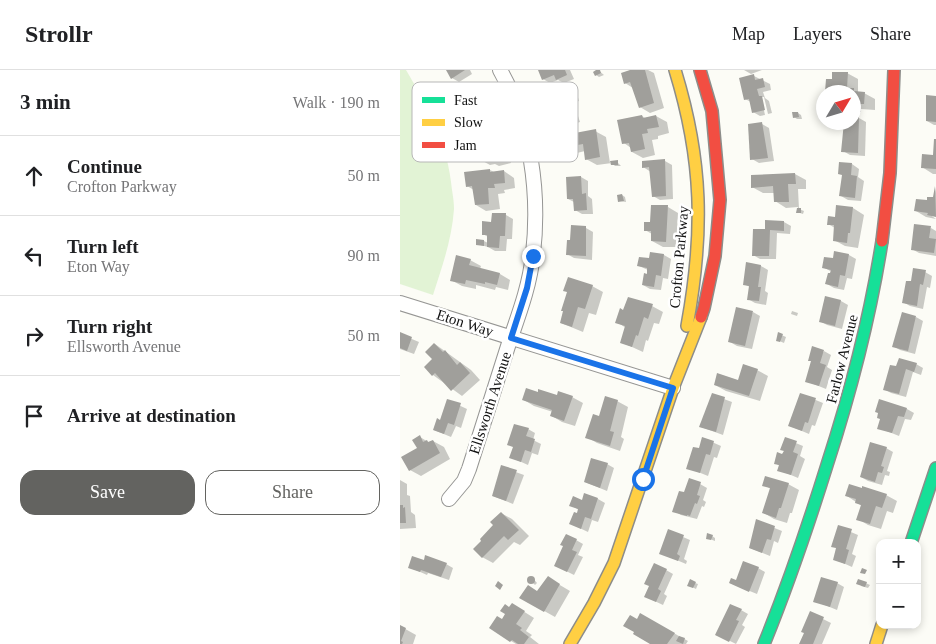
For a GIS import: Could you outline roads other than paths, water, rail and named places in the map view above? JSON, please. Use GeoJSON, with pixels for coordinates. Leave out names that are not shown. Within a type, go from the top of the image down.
{"type":"FeatureCollection","features":[{"type":"Feature","properties":{"kind":"street","name":"Ellsworth Avenue"},"geometry":{"type":"LineString","coordinates":[[500,70],[506,82]]}},
{"type":"Feature","properties":{"kind":"street","name":"Crofton Parkway"},"geometry":{"type":"LineString","coordinates":[[673,388],[691,304],[698,244],[700,200],[697,157],[689,116],[675,70]]}},
{"type":"Feature","properties":{"kind":"street","name":"Crofton Parkway"},"geometry":{"type":"LineString","coordinates":[[570,644],[594,603],[614,563],[673,388],[704,308],[715,256],[720,200],[712,111],[700,70]]}},
{"type":"Feature","properties":{"kind":"street","name":"Farlow Avenue"},"geometry":{"type":"LineString","coordinates":[[764,644],[780,607],[816,502],[851,391],[863,343],[883,241],[890,173],[894,70]]}},
{"type":"Feature","properties":{"kind":"street","name":"Ellsworth Avenue"},"geometry":{"type":"LineString","coordinates":[[449,499],[464,481],[469,469],[527,288],[533,256],[535,225],[531,162]]}},
{"type":"Feature","properties":{"kind":"street","name":"Eton Way"},"geometry":{"type":"LineString","coordinates":[[400,302],[673,388]]}},
{"type":"Feature","properties":{"kind":"street"},"geometry":{"type":"LineString","coordinates":[[911,539],[936,470]]}},
{"type":"Feature","properties":{"kind":"street"},"geometry":{"type":"LineString","coordinates":[[876,644],[881,629]]}}]}
